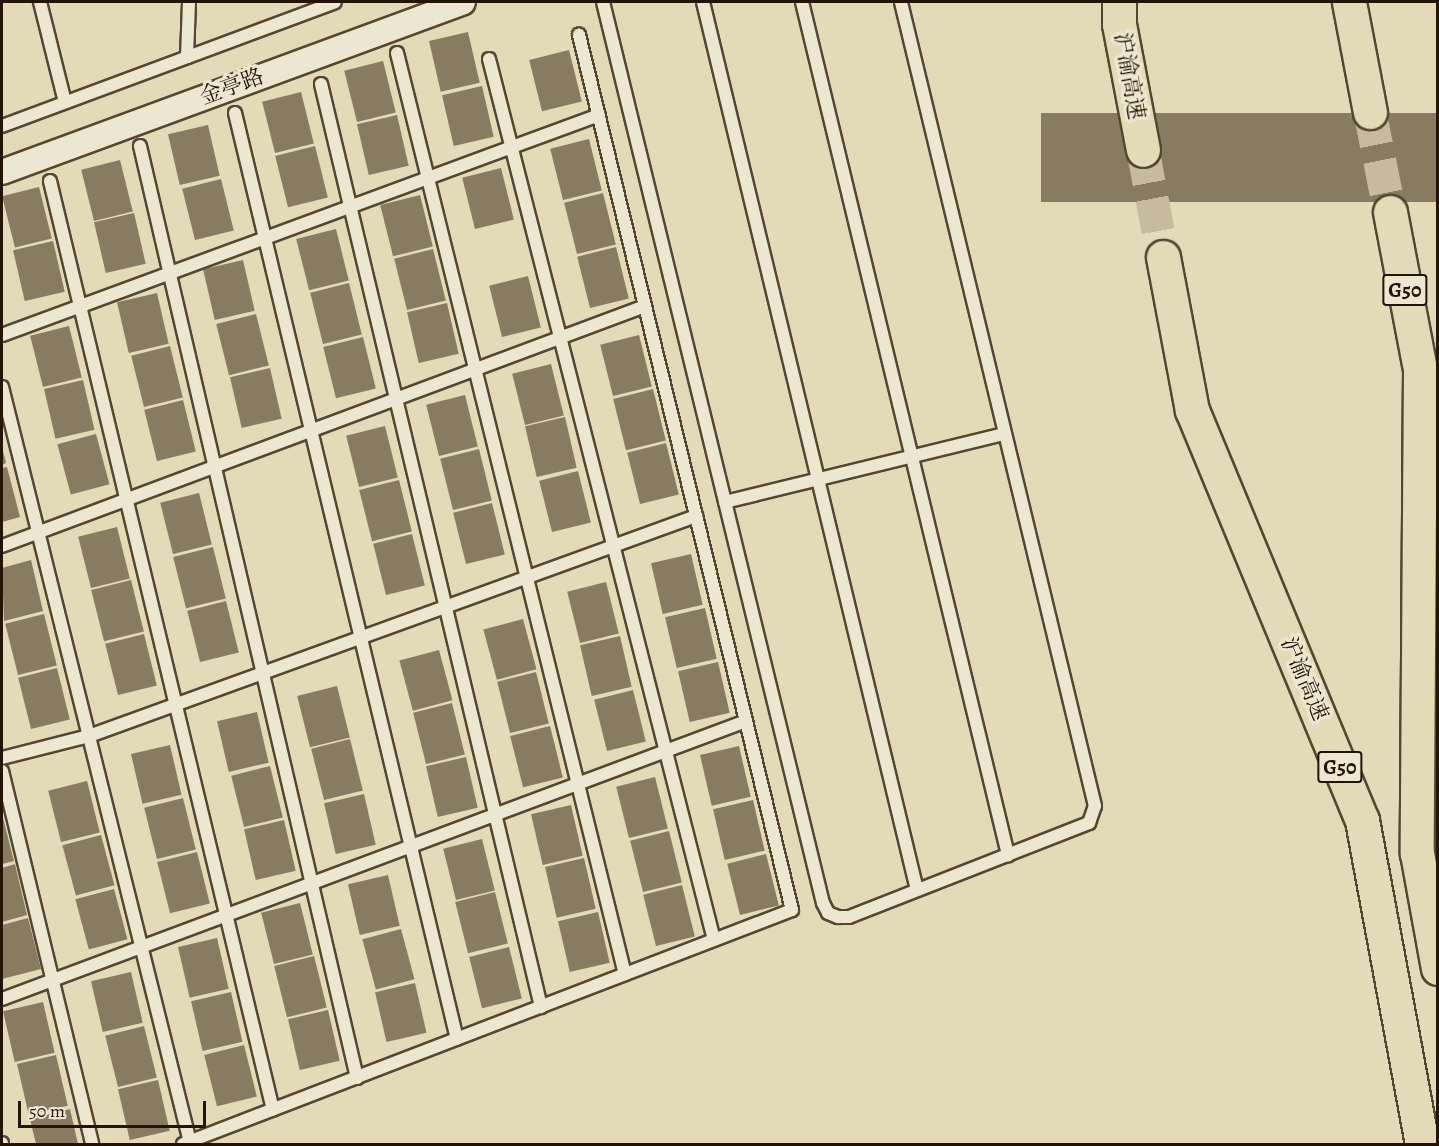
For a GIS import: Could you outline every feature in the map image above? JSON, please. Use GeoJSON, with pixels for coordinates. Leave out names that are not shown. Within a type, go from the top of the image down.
{"type":"FeatureCollection","features":[{"type":"Feature","properties":{"kind":"highway","name":"沪渝高速"},"geometry":{"type":"LineString","coordinates":[[1119,2],[1119,24],[1143,150]]}},
{"type":"Feature","properties":{"kind":"highway"},"geometry":{"type":"LineString","coordinates":[[1349,2],[1370,112]]}},
{"type":"Feature","properties":{"kind":"highway","name":"G50"},"geometry":{"type":"LineString","coordinates":[[1390,212],[1420,369],[1417,853],[1437,968]]}},
{"type":"Feature","properties":{"kind":"highway","name":"沪渝高速"},"geometry":{"type":"LineString","coordinates":[[1163,257],[1192,410],[1362,820],[1422,1144]]}},
{"type":"Feature","properties":{"kind":"street","name":"金亭路"},"geometry":{"type":"LineString","coordinates":[[2,172],[463,2]]}},
{"type":"Feature","properties":{"kind":"lane"},"geometry":{"type":"LineString","coordinates":[[40,2],[65,102]]}},
{"type":"Feature","properties":{"kind":"lane"},"geometry":{"type":"LineString","coordinates":[[187,57],[189,2]]}},
{"type":"Feature","properties":{"kind":"lane"},"geometry":{"type":"LineString","coordinates":[[2,126],[335,2]]}},
{"type":"Feature","properties":{"kind":"lane"},"geometry":{"type":"LineString","coordinates":[[603,2],[823,903],[828,913],[838,917],[849,917],[1089,823],[1095,806],[901,2]]}},
{"type":"Feature","properties":{"kind":"lane"},"geometry":{"type":"LineString","coordinates":[[704,2],[917,891]]}},
{"type":"Feature","properties":{"kind":"lane"},"geometry":{"type":"LineString","coordinates":[[802,2],[1008,855]]}},
{"type":"Feature","properties":{"kind":"lane"},"geometry":{"type":"LineString","coordinates":[[2,387],[141,947],[186,1143],[792,910],[579,35]]}},
{"type":"Feature","properties":{"kind":"lane"},"geometry":{"type":"LineString","coordinates":[[397,53],[625,974]]}},
{"type":"Feature","properties":{"kind":"lane"},"geometry":{"type":"LineString","coordinates":[[489,59],[714,940]]}},
{"type":"Feature","properties":{"kind":"lane"},"geometry":{"type":"LineString","coordinates":[[321,84],[541,1007]]}},
{"type":"Feature","properties":{"kind":"lane"},"geometry":{"type":"LineString","coordinates":[[235,113],[457,1039]]}},
{"type":"Feature","properties":{"kind":"lane"},"geometry":{"type":"LineString","coordinates":[[2,335],[599,116]]}},
{"type":"Feature","properties":{"kind":"lane"},"geometry":{"type":"LineString","coordinates":[[140,146],[357,1078]]}},
{"type":"Feature","properties":{"kind":"lane"},"geometry":{"type":"LineString","coordinates":[[50,181],[273,1110]]}},
{"type":"Feature","properties":{"kind":"lane"},"geometry":{"type":"LineString","coordinates":[[2,546],[645,306]]}},
{"type":"Feature","properties":{"kind":"lane"},"geometry":{"type":"LineString","coordinates":[[725,502],[1005,434]]}},
{"type":"Feature","properties":{"kind":"lane"},"geometry":{"type":"LineString","coordinates":[[2,758],[88,736],[696,516]]}},
{"type":"Feature","properties":{"kind":"lane"},"geometry":{"type":"LineString","coordinates":[[2,999],[746,721]]}},
{"type":"Feature","properties":{"kind":"lane"},"geometry":{"type":"LineString","coordinates":[[2,771],[92,1144]]}},
{"type":"Feature","properties":{"kind":"building"},"geometry":{"type":"Polygon","coordinates":[[[468,32],[480,83],[441,92],[429,41],[468,32]]]}},
{"type":"Feature","properties":{"kind":"building"},"geometry":{"type":"Polygon","coordinates":[[[569,50],[582,101],[542,111],[529,60],[569,50]]]}},
{"type":"Feature","properties":{"kind":"building"},"geometry":{"type":"Polygon","coordinates":[[[383,61],[396,112],[357,122],[344,71],[383,61]]]}},
{"type":"Feature","properties":{"kind":"building"},"geometry":{"type":"Polygon","coordinates":[[[482,86],[494,137],[454,146],[442,95],[482,86]]]}},
{"type":"Feature","properties":{"kind":"building"},"geometry":{"type":"Polygon","coordinates":[[[301,92],[314,143],[275,153],[262,102],[301,92]]]}},
{"type":"Feature","properties":{"kind":"building"},"geometry":{"type":"Polygon","coordinates":[[[1041,113],[1438,113],[1438,202],[1041,202],[1041,113]]]}},
{"type":"Feature","properties":{"kind":"building"},"geometry":{"type":"Polygon","coordinates":[[[397,115],[409,166],[369,175],[357,124],[397,115]]]}},
{"type":"Feature","properties":{"kind":"building"},"geometry":{"type":"Polygon","coordinates":[[[208,125],[220,176],[180,185],[168,134],[208,125]]]}},
{"type":"Feature","properties":{"kind":"building"},"geometry":{"type":"Polygon","coordinates":[[[589,139],[602,190],[563,200],[550,149],[589,139]]]}},
{"type":"Feature","properties":{"kind":"building"},"geometry":{"type":"Polygon","coordinates":[[[315,146],[328,197],[288,207],[275,156],[315,146]]]}},
{"type":"Feature","properties":{"kind":"building"},"geometry":{"type":"Polygon","coordinates":[[[120,160],[133,211],[94,221],[81,170],[120,160]]]}},
{"type":"Feature","properties":{"kind":"building"},"geometry":{"type":"Polygon","coordinates":[[[501,168],[514,219],[475,229],[462,178],[501,168]]]}},
{"type":"Feature","properties":{"kind":"building"},"geometry":{"type":"Polygon","coordinates":[[[221,179],[234,230],[195,240],[182,189],[221,179]]]}},
{"type":"Feature","properties":{"kind":"building"},"geometry":{"type":"Polygon","coordinates":[[[39,187],[52,238],[15,248],[2,196],[39,187]]]}},
{"type":"Feature","properties":{"kind":"building"},"geometry":{"type":"Polygon","coordinates":[[[603,193],[616,244],[577,254],[564,203],[603,193]]]}},
{"type":"Feature","properties":{"kind":"building"},"geometry":{"type":"Polygon","coordinates":[[[420,195],[433,246],[393,256],[380,205],[420,195]]]}},
{"type":"Feature","properties":{"kind":"building"},"geometry":{"type":"Polygon","coordinates":[[[134,213],[146,264],[106,273],[94,222],[134,213]]]}},
{"type":"Feature","properties":{"kind":"building"},"geometry":{"type":"Polygon","coordinates":[[[336,229],[349,280],[309,290],[296,239],[336,229]]]}},
{"type":"Feature","properties":{"kind":"building"},"geometry":{"type":"Polygon","coordinates":[[[53,241],[65,292],[25,301],[13,250],[53,241]]]}},
{"type":"Feature","properties":{"kind":"building"},"geometry":{"type":"Polygon","coordinates":[[[616,247],[629,298],[590,308],[577,257],[616,247]]]}},
{"type":"Feature","properties":{"kind":"building"},"geometry":{"type":"Polygon","coordinates":[[[433,249],[446,300],[407,310],[394,259],[433,249]]]}},
{"type":"Feature","properties":{"kind":"building"},"geometry":{"type":"Polygon","coordinates":[[[243,260],[255,311],[215,320],[203,269],[243,260]]]}},
{"type":"Feature","properties":{"kind":"building"},"geometry":{"type":"Polygon","coordinates":[[[528,276],[541,327],[502,337],[489,286],[528,276]]]}},
{"type":"Feature","properties":{"kind":"building"},"geometry":{"type":"Polygon","coordinates":[[[349,283],[362,334],[323,344],[310,293],[349,283]]]}},
{"type":"Feature","properties":{"kind":"building"},"geometry":{"type":"Polygon","coordinates":[[[157,293],[169,344],[129,353],[117,302],[157,293]]]}},
{"type":"Feature","properties":{"kind":"building"},"geometry":{"type":"Polygon","coordinates":[[[447,303],[459,354],[419,363],[407,312],[447,303]]]}},
{"type":"Feature","properties":{"kind":"building"},"geometry":{"type":"Polygon","coordinates":[[[256,314],[269,365],[229,375],[216,324],[256,314]]]}},
{"type":"Feature","properties":{"kind":"building"},"geometry":{"type":"Polygon","coordinates":[[[69,326],[82,377],[43,387],[30,336],[69,326]]]}},
{"type":"Feature","properties":{"kind":"building"},"geometry":{"type":"Polygon","coordinates":[[[639,335],[652,386],[613,396],[600,345],[639,335]]]}},
{"type":"Feature","properties":{"kind":"building"},"geometry":{"type":"Polygon","coordinates":[[[363,337],[376,388],[336,398],[323,347],[363,337]]]}},
{"type":"Feature","properties":{"kind":"building"},"geometry":{"type":"Polygon","coordinates":[[[170,346],[183,397],[144,407],[131,356],[170,346]]]}},
{"type":"Feature","properties":{"kind":"building"},"geometry":{"type":"Polygon","coordinates":[[[551,364],[564,415],[525,425],[512,374],[551,364]]]}},
{"type":"Feature","properties":{"kind":"building"},"geometry":{"type":"Polygon","coordinates":[[[270,368],[282,419],[242,428],[230,377],[270,368]]]}},
{"type":"Feature","properties":{"kind":"building"},"geometry":{"type":"Polygon","coordinates":[[[83,380],[94,430],[55,439],[44,389],[83,380]]]}},
{"type":"Feature","properties":{"kind":"building"},"geometry":{"type":"Polygon","coordinates":[[[653,389],[666,440],[626,450],[613,399],[653,389]]]}},
{"type":"Feature","properties":{"kind":"building"},"geometry":{"type":"Polygon","coordinates":[[[465,395],[478,446],[439,456],[426,405],[465,395]]]}},
{"type":"Feature","properties":{"kind":"building"},"geometry":{"type":"Polygon","coordinates":[[[183,400],[196,451],[157,461],[144,410],[183,400]]]}},
{"type":"Feature","properties":{"kind":"building"},"geometry":{"type":"Polygon","coordinates":[[[565,417],[577,468],[537,477],[525,426],[565,417]]]}},
{"type":"Feature","properties":{"kind":"building"},"geometry":{"type":"Polygon","coordinates":[[[385,426],[398,477],[359,487],[346,436],[385,426]]]}},
{"type":"Feature","properties":{"kind":"building"},"geometry":{"type":"Polygon","coordinates":[[[96,434],[109,484],[71,495],[57,444],[96,434]]]}},
{"type":"Feature","properties":{"kind":"building"},"geometry":{"type":"Polygon","coordinates":[[[666,443],[679,494],[640,504],[627,453],[666,443]]]}},
{"type":"Feature","properties":{"kind":"building"},"geometry":{"type":"Polygon","coordinates":[[[2,447],[6,463],[2,465],[2,447]]]}},
{"type":"Feature","properties":{"kind":"building"},"geometry":{"type":"Polygon","coordinates":[[[479,449],[492,500],[453,510],[440,459],[479,449]]]}},
{"type":"Feature","properties":{"kind":"building"},"geometry":{"type":"Polygon","coordinates":[[[7,467],[20,517],[2,522],[2,468],[7,467]]]}},
{"type":"Feature","properties":{"kind":"building"},"geometry":{"type":"Polygon","coordinates":[[[578,471],[591,522],[552,532],[539,481],[578,471]]]}},
{"type":"Feature","properties":{"kind":"building"},"geometry":{"type":"Polygon","coordinates":[[[399,480],[412,531],[372,541],[359,490],[399,480]]]}},
{"type":"Feature","properties":{"kind":"building"},"geometry":{"type":"Polygon","coordinates":[[[199,493],[212,544],[173,554],[160,503],[199,493]]]}},
{"type":"Feature","properties":{"kind":"building"},"geometry":{"type":"Polygon","coordinates":[[[492,503],[505,554],[466,564],[453,513],[492,503]]]}},
{"type":"Feature","properties":{"kind":"building"},"geometry":{"type":"Polygon","coordinates":[[[117,527],[130,578],[91,588],[78,537],[117,527]]]}},
{"type":"Feature","properties":{"kind":"building"},"geometry":{"type":"Polygon","coordinates":[[[412,534],[425,585],[386,595],[373,544],[412,534]]]}},
{"type":"Feature","properties":{"kind":"building"},"geometry":{"type":"Polygon","coordinates":[[[213,547],[226,598],[186,608],[173,557],[213,547]]]}},
{"type":"Feature","properties":{"kind":"building"},"geometry":{"type":"Polygon","coordinates":[[[691,554],[703,605],[663,614],[651,563],[691,554]]]}},
{"type":"Feature","properties":{"kind":"building"},"geometry":{"type":"Polygon","coordinates":[[[31,560],[43,611],[4,621],[2,568],[31,560]]]}},
{"type":"Feature","properties":{"kind":"building"},"geometry":{"type":"Polygon","coordinates":[[[131,580],[144,631],[104,641],[91,590],[131,580]]]}},
{"type":"Feature","properties":{"kind":"building"},"geometry":{"type":"Polygon","coordinates":[[[606,582],[619,633],[580,643],[567,592],[606,582]]]}},
{"type":"Feature","properties":{"kind":"building"},"geometry":{"type":"Polygon","coordinates":[[[226,601],[239,652],[200,662],[187,611],[226,601]]]}},
{"type":"Feature","properties":{"kind":"building"},"geometry":{"type":"Polygon","coordinates":[[[705,608],[717,659],[677,668],[665,617],[705,608]]]}},
{"type":"Feature","properties":{"kind":"building"},"geometry":{"type":"Polygon","coordinates":[[[44,614],[57,665],[18,675],[5,624],[44,614]]]}},
{"type":"Feature","properties":{"kind":"building"},"geometry":{"type":"Polygon","coordinates":[[[523,619],[536,669],[497,680],[483,630],[523,619]]]}},
{"type":"Feature","properties":{"kind":"building"},"geometry":{"type":"Polygon","coordinates":[[[144,634],[157,685],[118,695],[105,644],[144,634]]]}},
{"type":"Feature","properties":{"kind":"building"},"geometry":{"type":"Polygon","coordinates":[[[620,636],[632,687],[592,696],[580,645],[620,636]]]}},
{"type":"Feature","properties":{"kind":"building"},"geometry":{"type":"Polygon","coordinates":[[[439,650],[452,700],[413,711],[399,661],[439,650]]]}},
{"type":"Feature","properties":{"kind":"building"},"geometry":{"type":"Polygon","coordinates":[[[718,662],[730,713],[690,722],[678,671],[718,662]]]}},
{"type":"Feature","properties":{"kind":"building"},"geometry":{"type":"Polygon","coordinates":[[[57,668],[70,719],[31,729],[18,678],[57,668]]]}},
{"type":"Feature","properties":{"kind":"building"},"geometry":{"type":"Polygon","coordinates":[[[536,672],[549,723],[510,733],[497,682],[536,672]]]}},
{"type":"Feature","properties":{"kind":"building"},"geometry":{"type":"Polygon","coordinates":[[[337,686],[350,737],[310,747],[297,696],[337,686]]]}},
{"type":"Feature","properties":{"kind":"building"},"geometry":{"type":"Polygon","coordinates":[[[633,690],[646,741],[607,751],[594,700],[633,690]]]}},
{"type":"Feature","properties":{"kind":"building"},"geometry":{"type":"Polygon","coordinates":[[[452,703],[465,754],[426,764],[413,713],[452,703]]]}},
{"type":"Feature","properties":{"kind":"building"},"geometry":{"type":"Polygon","coordinates":[[[257,712],[269,763],[229,772],[217,721],[257,712]]]}},
{"type":"Feature","properties":{"kind":"building"},"geometry":{"type":"Polygon","coordinates":[[[550,726],[563,777],[523,787],[510,736],[550,726]]]}},
{"type":"Feature","properties":{"kind":"building"},"geometry":{"type":"Polygon","coordinates":[[[350,739],[363,790],[324,800],[311,749],[350,739]]]}},
{"type":"Feature","properties":{"kind":"building"},"geometry":{"type":"Polygon","coordinates":[[[170,745],[181,795],[142,804],[131,754],[170,745]]]}},
{"type":"Feature","properties":{"kind":"building"},"geometry":{"type":"Polygon","coordinates":[[[739,746],[751,797],[712,806],[700,755],[739,746]]]}},
{"type":"Feature","properties":{"kind":"building"},"geometry":{"type":"Polygon","coordinates":[[[466,757],[478,808],[438,817],[426,766],[466,757]]]}},
{"type":"Feature","properties":{"kind":"building"},"geometry":{"type":"Polygon","coordinates":[[[270,766],[283,817],[244,827],[231,776],[270,766]]]}},
{"type":"Feature","properties":{"kind":"building"},"geometry":{"type":"Polygon","coordinates":[[[655,777],[668,828],[629,838],[616,787],[655,777]]]}},
{"type":"Feature","properties":{"kind":"building"},"geometry":{"type":"Polygon","coordinates":[[[87,781],[100,832],[61,842],[48,791],[87,781]]]}},
{"type":"Feature","properties":{"kind":"building"},"geometry":{"type":"Polygon","coordinates":[[[364,794],[376,845],[336,854],[324,803],[364,794]]]}},
{"type":"Feature","properties":{"kind":"building"},"geometry":{"type":"Polygon","coordinates":[[[183,798],[196,849],[157,859],[144,808],[183,798]]]}},
{"type":"Feature","properties":{"kind":"building"},"geometry":{"type":"Polygon","coordinates":[[[753,800],[765,851],[725,860],[713,809],[753,800]]]}},
{"type":"Feature","properties":{"kind":"building"},"geometry":{"type":"Polygon","coordinates":[[[571,805],[583,856],[543,865],[531,814],[571,805]]]}},
{"type":"Feature","properties":{"kind":"building"},"geometry":{"type":"Polygon","coordinates":[[[2,814],[14,861],[2,864],[2,814]]]}},
{"type":"Feature","properties":{"kind":"building"},"geometry":{"type":"Polygon","coordinates":[[[284,820],[296,871],[256,880],[244,829],[284,820]]]}},
{"type":"Feature","properties":{"kind":"building"},"geometry":{"type":"Polygon","coordinates":[[[669,831],[682,882],[643,892],[630,841],[669,831]]]}},
{"type":"Feature","properties":{"kind":"building"},"geometry":{"type":"Polygon","coordinates":[[[101,835],[114,885],[76,896],[62,845],[101,835]]]}},
{"type":"Feature","properties":{"kind":"building"},"geometry":{"type":"Polygon","coordinates":[[[482,839],[495,890],[456,900],[443,849],[482,839]]]}},
{"type":"Feature","properties":{"kind":"building"},"geometry":{"type":"Polygon","coordinates":[[[197,852],[210,903],[170,913],[157,862],[197,852]]]}},
{"type":"Feature","properties":{"kind":"building"},"geometry":{"type":"Polygon","coordinates":[[[766,854],[779,905],[740,915],[727,864],[766,854]]]}},
{"type":"Feature","properties":{"kind":"building"},"geometry":{"type":"Polygon","coordinates":[[[584,858],[596,909],[557,918],[545,867],[584,858]]]}},
{"type":"Feature","properties":{"kind":"building"},"geometry":{"type":"Polygon","coordinates":[[[15,864],[27,915],[2,922],[2,868],[15,864]]]}},
{"type":"Feature","properties":{"kind":"building"},"geometry":{"type":"Polygon","coordinates":[[[388,875],[400,926],[360,935],[348,884],[388,875]]]}},
{"type":"Feature","properties":{"kind":"building"},"geometry":{"type":"Polygon","coordinates":[[[682,885],[695,936],[656,946],[643,895],[682,885]]]}},
{"type":"Feature","properties":{"kind":"building"},"geometry":{"type":"Polygon","coordinates":[[[114,889],[127,939],[89,950],[75,899],[114,889]]]}},
{"type":"Feature","properties":{"kind":"building"},"geometry":{"type":"Polygon","coordinates":[[[495,892],[508,943],[468,953],[455,902],[495,892]]]}},
{"type":"Feature","properties":{"kind":"building"},"geometry":{"type":"Polygon","coordinates":[[[300,903],[313,954],[274,964],[261,913],[300,903]]]}},
{"type":"Feature","properties":{"kind":"building"},"geometry":{"type":"Polygon","coordinates":[[[598,912],[610,963],[570,972],[558,921],[598,912]]]}},
{"type":"Feature","properties":{"kind":"building"},"geometry":{"type":"Polygon","coordinates":[[[28,918],[41,969],[2,979],[2,925],[28,918]]]}},
{"type":"Feature","properties":{"kind":"building"},"geometry":{"type":"Polygon","coordinates":[[[401,929],[414,979],[376,990],[362,939],[401,929]]]}},
{"type":"Feature","properties":{"kind":"building"},"geometry":{"type":"Polygon","coordinates":[[[217,938],[229,989],[190,998],[178,947],[217,938]]]}},
{"type":"Feature","properties":{"kind":"building"},"geometry":{"type":"Polygon","coordinates":[[[509,947],[522,998],[482,1008],[469,957],[509,947]]]}},
{"type":"Feature","properties":{"kind":"building"},"geometry":{"type":"Polygon","coordinates":[[[314,956],[327,1007],[287,1017],[274,966],[314,956]]]}},
{"type":"Feature","properties":{"kind":"building"},"geometry":{"type":"Polygon","coordinates":[[[131,972],[143,1023],[103,1032],[91,981],[131,972]]]}},
{"type":"Feature","properties":{"kind":"building"},"geometry":{"type":"Polygon","coordinates":[[[415,983],[426,1033],[387,1042],[375,992],[415,983]]]}},
{"type":"Feature","properties":{"kind":"building"},"geometry":{"type":"Polygon","coordinates":[[[231,992],[242,1042],[203,1051],[191,1001],[231,992]]]}},
{"type":"Feature","properties":{"kind":"building"},"geometry":{"type":"Polygon","coordinates":[[[43,1002],[55,1053],[15,1062],[3,1011],[43,1002]]]}},
{"type":"Feature","properties":{"kind":"building"},"geometry":{"type":"Polygon","coordinates":[[[328,1010],[340,1061],[300,1070],[288,1019],[328,1010]]]}},
{"type":"Feature","properties":{"kind":"building"},"geometry":{"type":"Polygon","coordinates":[[[144,1026],[157,1077],[118,1087],[105,1036],[144,1026]]]}},
{"type":"Feature","properties":{"kind":"building"},"geometry":{"type":"Polygon","coordinates":[[[244,1045],[257,1096],[217,1106],[204,1055],[244,1045]]]}},
{"type":"Feature","properties":{"kind":"building"},"geometry":{"type":"Polygon","coordinates":[[[56,1055],[68,1106],[29,1115],[17,1064],[56,1055]]]}},
{"type":"Feature","properties":{"kind":"building"},"geometry":{"type":"Polygon","coordinates":[[[158,1080],[170,1131],[130,1140],[118,1089],[158,1080]]]}},
{"type":"Feature","properties":{"kind":"building"},"geometry":{"type":"Polygon","coordinates":[[[70,1109],[78,1144],[36,1144],[30,1119],[70,1109]]]}},
{"type":"Feature","properties":{"kind":"tunnel"},"geometry":{"type":"LineString","coordinates":[[1370,112],[1390,212]]}},
{"type":"Feature","properties":{"kind":"tunnel"},"geometry":{"type":"LineString","coordinates":[[1143,150],[1163,257]]}}]}
